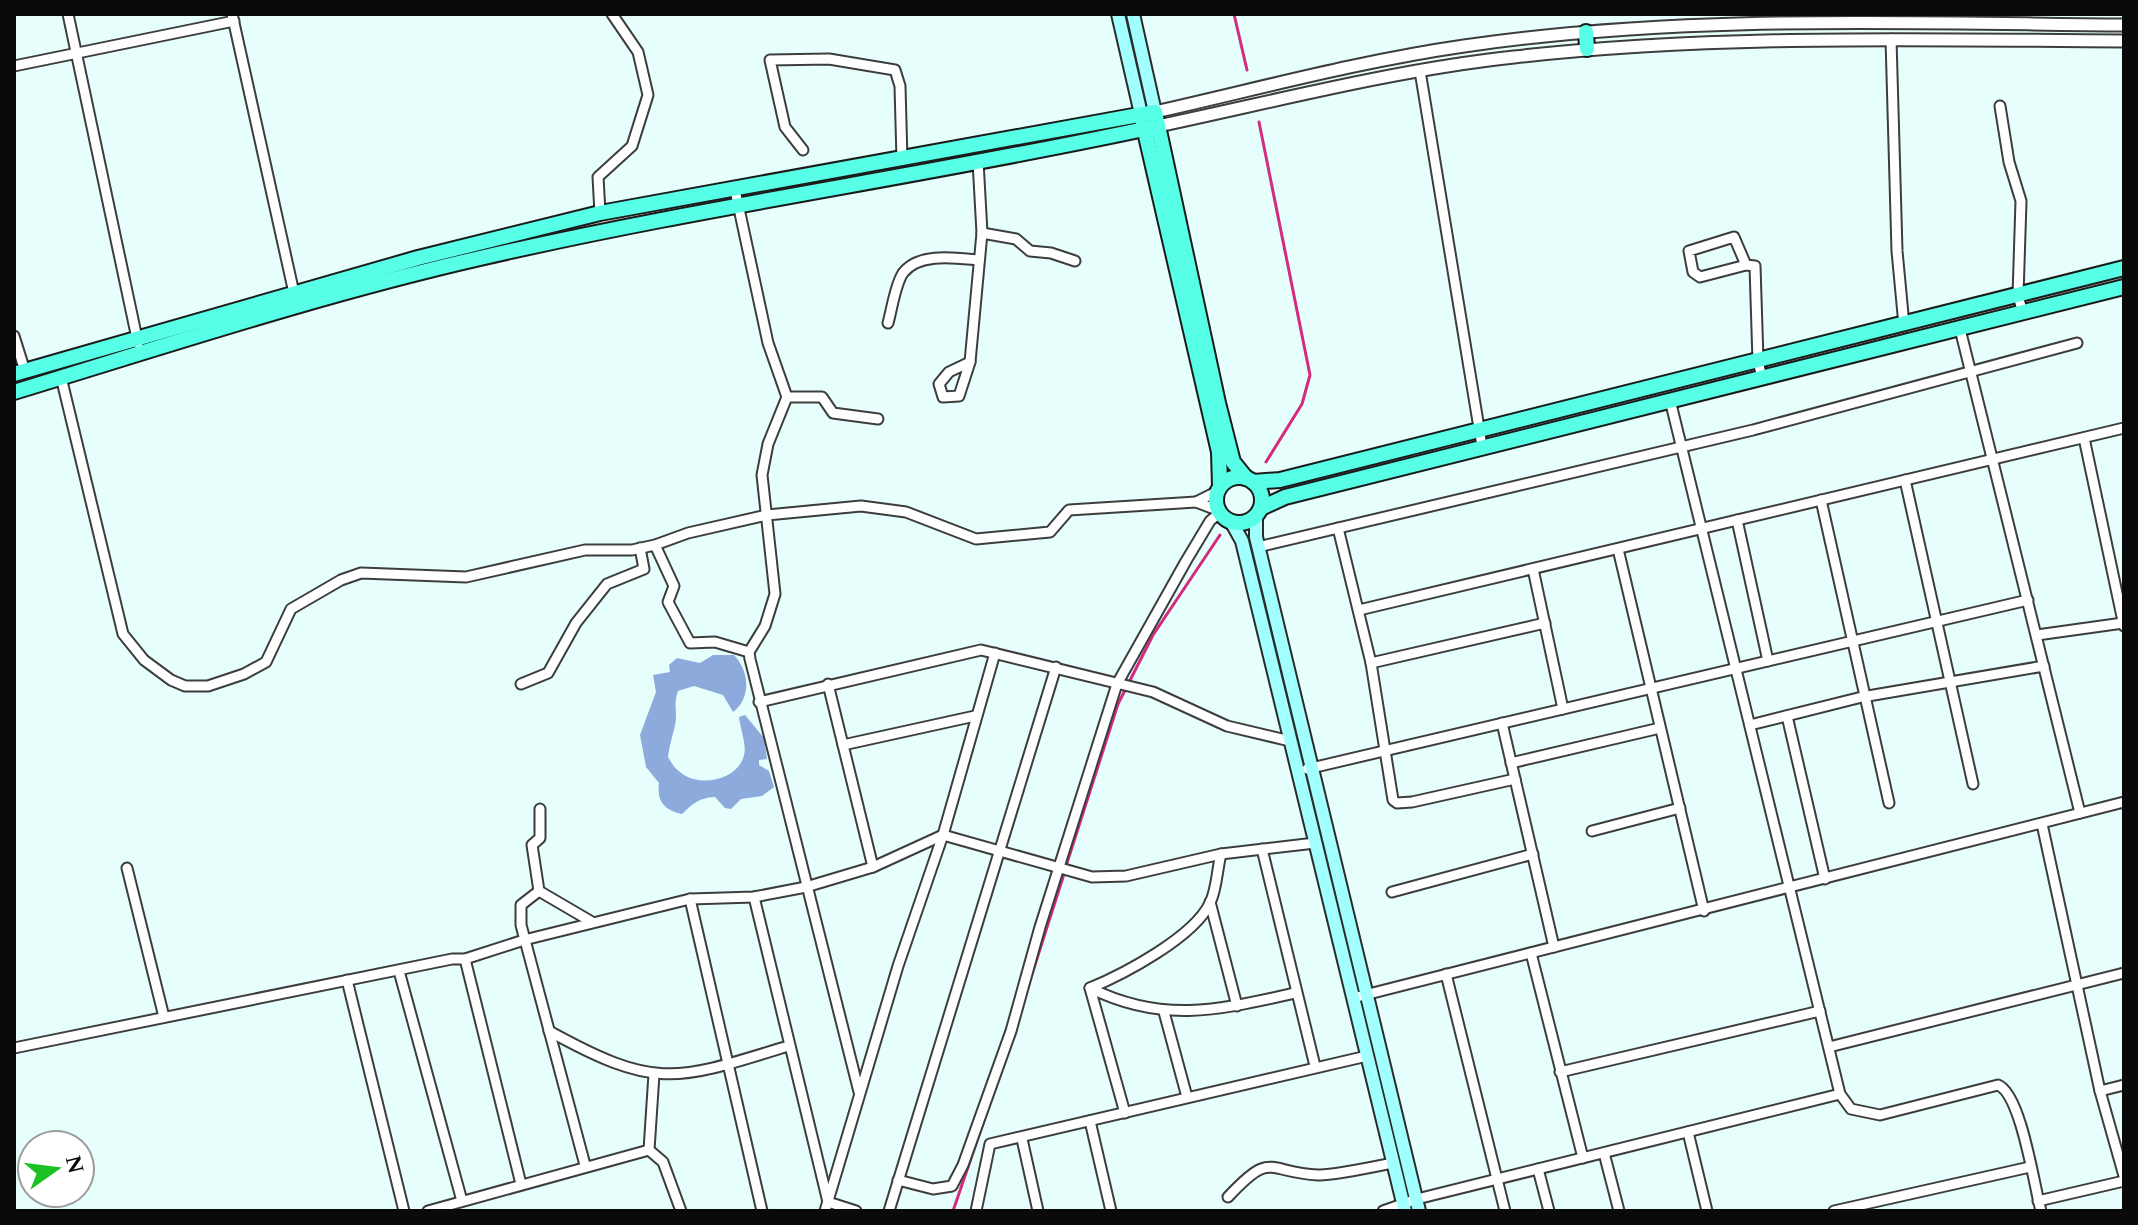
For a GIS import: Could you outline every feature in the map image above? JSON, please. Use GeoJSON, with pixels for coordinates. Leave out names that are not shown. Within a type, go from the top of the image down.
{"type":"FeatureCollection","features":[{"type":"Feature","properties":{"kind":"main road"},"geometry":{"type":"LineString","coordinates":[[1118,14],[1149,120],[1233,462],[1261,494],[1258,547],[1418,1205]]}},
{"type":"Feature","properties":{"kind":"main road"},"geometry":{"type":"LineString","coordinates":[[1133,14],[1149,120],[1219,452],[1218,512],[1232,523],[1242,541],[1404,1208]]}},
{"type":"Feature","properties":{"kind":"main road"},"geometry":{"type":"LineString","coordinates":[[1586,32],[1587,49]]}},
{"type":"Feature","properties":{"kind":"main road"},"geometry":{"type":"LineString","coordinates":[[14,392],[141,354],[327,292],[600,213],[1149,120]]}},
{"type":"Feature","properties":{"kind":"main road"},"geometry":{"type":"LineString","coordinates":[[19,373],[294,293],[327,292],[480,258],[978,161],[1149,120]]}},
{"type":"Feature","properties":{"kind":"main road"},"geometry":{"type":"LineString","coordinates":[[1218,489],[1232,478],[1280,480],[2124,268]]}},
{"type":"Feature","properties":{"kind":"main road"},"geometry":{"type":"LineString","coordinates":[[1232,523],[1245,523],[1285,497],[2124,287]]}},
{"type":"Feature","properties":{"kind":"main road"},"geometry":{"type":"LineString","coordinates":[[1858,337],[1862,354]]}},
{"type":"Feature","properties":{"kind":"main road"},"geometry":{"type":"LineString","coordinates":[[1325,882],[1338,878]]}},
{"type":"Feature","properties":{"kind":"street"},"geometry":{"type":"LineString","coordinates":[[68,14],[141,354]]}},
{"type":"Feature","properties":{"kind":"street"},"geometry":{"type":"LineString","coordinates":[[600,213],[598,177],[632,146],[648,95],[638,52],[612,14]]}},
{"type":"Feature","properties":{"kind":"street"},"geometry":{"type":"LineString","coordinates":[[14,66],[76,56],[233,18],[294,293]]}},
{"type":"Feature","properties":{"kind":"street"},"geometry":{"type":"LineString","coordinates":[[1149,120],[1418,54],[1586,32],[1735,23],[2124,25]]}},
{"type":"Feature","properties":{"kind":"street"},"geometry":{"type":"LineString","coordinates":[[1149,120],[1420,71],[1587,49],[1708,42],[1891,39],[2124,41]]}},
{"type":"Feature","properties":{"kind":"street"},"geometry":{"type":"LineString","coordinates":[[1891,39],[1897,251],[1904,325]]}},
{"type":"Feature","properties":{"kind":"street"},"geometry":{"type":"LineString","coordinates":[[803,150],[785,127],[770,60],[829,59],[895,70],[900,86],[902,160]]}},
{"type":"Feature","properties":{"kind":"street"},"geometry":{"type":"LineString","coordinates":[[1420,71],[1482,446]]}},
{"type":"Feature","properties":{"kind":"street"},"geometry":{"type":"LineString","coordinates":[[2000,106],[2009,162],[2021,201],[2018,296],[2023,313]]}},
{"type":"Feature","properties":{"kind":"street"},"geometry":{"type":"LineString","coordinates":[[970,362],[982,233],[978,161]]}},
{"type":"Feature","properties":{"kind":"street"},"geometry":{"type":"LineString","coordinates":[[735,190],[768,343],[787,397],[764,457],[762,475],[775,594],[765,626],[749,652],[759,702],[859,1092]]}},
{"type":"Feature","properties":{"kind":"street"},"geometry":{"type":"LineString","coordinates":[[982,233],[1016,239],[1030,251],[1051,253],[1075,261]]}},
{"type":"Feature","properties":{"kind":"street"},"geometry":{"type":"LineString","coordinates":[[1746,265],[1736,237],[1689,251],[1693,272],[1700,277],[1746,265],[1756,269],[1758,361],[1762,378]]}},
{"type":"Feature","properties":{"kind":"street"},"geometry":{"type":"LineString","coordinates":[[888,323],[903,273],[917,263],[943,257],[978,260]]}},
{"type":"Feature","properties":{"kind":"street"},"geometry":{"type":"LineString","coordinates":[[1960,329],[2080,813]]}},
{"type":"Feature","properties":{"kind":"street"},"geometry":{"type":"LineString","coordinates":[[14,336],[19,373]]}},
{"type":"Feature","properties":{"kind":"street"},"geometry":{"type":"LineString","coordinates":[[1258,547],[1511,490],[2077,343]]}},
{"type":"Feature","properties":{"kind":"street"},"geometry":{"type":"LineString","coordinates":[[61,377],[123,634],[144,660],[185,686],[208,686],[256,669],[271,654],[277,633],[291,609],[351,576],[395,573],[466,577],[585,550],[655,545],[688,533],[767,515],[882,506],[976,539],[1050,532],[1069,510],[1196,502],[1218,489]]}},
{"type":"Feature","properties":{"kind":"street"},"geometry":{"type":"LineString","coordinates":[[787,397],[822,397],[833,413],[878,419]]}},
{"type":"Feature","properties":{"kind":"street"},"geometry":{"type":"LineString","coordinates":[[1670,400],[1840,1094],[1851,1109],[1880,1115],[1998,1085],[2005,1088],[2016,1106],[2040,1206],[2124,1179],[2100,1091],[2042,824]]}},
{"type":"Feature","properties":{"kind":"street"},"geometry":{"type":"LineString","coordinates":[[1359,610],[2124,428]]}},
{"type":"Feature","properties":{"kind":"street"},"geometry":{"type":"LineString","coordinates":[[2037,635],[2124,624],[2084,438]]}},
{"type":"Feature","properties":{"kind":"street"},"geometry":{"type":"LineString","coordinates":[[1905,480],[1973,784]]}},
{"type":"Feature","properties":{"kind":"street"},"geometry":{"type":"LineString","coordinates":[[1821,500],[1853,641],[1862,697],[1889,803]]}},
{"type":"Feature","properties":{"kind":"street"},"geometry":{"type":"LineString","coordinates":[[898,1180],[933,1189],[952,1186],[970,1149],[1011,1031],[1117,684],[1218,512],[1196,502]]}},
{"type":"Feature","properties":{"kind":"street"},"geometry":{"type":"LineString","coordinates":[[1737,520],[1768,661]]}},
{"type":"Feature","properties":{"kind":"street"},"geometry":{"type":"LineString","coordinates":[[1338,528],[1371,663],[1393,800],[1397,803],[1515,779]]}},
{"type":"Feature","properties":{"kind":"street"},"geometry":{"type":"LineString","coordinates":[[655,545],[674,586],[668,602],[690,643],[715,642],[749,652]]}},
{"type":"Feature","properties":{"kind":"street"},"geometry":{"type":"LineString","coordinates":[[521,684],[548,673],[576,623],[607,584],[644,569],[640,548]]}},
{"type":"Feature","properties":{"kind":"street"},"geometry":{"type":"LineString","coordinates":[[1618,549],[1704,911]]}},
{"type":"Feature","properties":{"kind":"street"},"geometry":{"type":"LineString","coordinates":[[1533,569],[1563,709]]}},
{"type":"Feature","properties":{"kind":"street"},"geometry":{"type":"LineString","coordinates":[[1298,771],[2028,600]]}},
{"type":"Feature","properties":{"kind":"street"},"geometry":{"type":"LineString","coordinates":[[1371,663],[1545,623]]}},
{"type":"Feature","properties":{"kind":"street"},"geometry":{"type":"LineString","coordinates":[[759,702],[961,652],[995,653],[1153,692],[1227,726],[1290,741]]}},
{"type":"Feature","properties":{"kind":"street"},"geometry":{"type":"LineString","coordinates":[[826,1206],[859,1092],[943,835],[995,653]]}},
{"type":"Feature","properties":{"kind":"street"},"geometry":{"type":"LineString","coordinates":[[1750,725],[1862,697],[2044,666]]}},
{"type":"Feature","properties":{"kind":"street"},"geometry":{"type":"LineString","coordinates":[[889,1211],[1056,667]]}},
{"type":"Feature","properties":{"kind":"street"},"geometry":{"type":"LineString","coordinates":[[828,684],[873,867]]}},
{"type":"Feature","properties":{"kind":"street"},"geometry":{"type":"LineString","coordinates":[[843,745],[975,716]]}},
{"type":"Feature","properties":{"kind":"street"},"geometry":{"type":"LineString","coordinates":[[1787,716],[1825,879]]}},
{"type":"Feature","properties":{"kind":"street"},"geometry":{"type":"LineString","coordinates":[[1502,723],[1554,947]]}},
{"type":"Feature","properties":{"kind":"street"},"geometry":{"type":"LineString","coordinates":[[1511,763],[1660,728]]}},
{"type":"Feature","properties":{"kind":"street"},"geometry":{"type":"LineString","coordinates":[[1353,998],[2124,804]]}},
{"type":"Feature","properties":{"kind":"street"},"geometry":{"type":"LineString","coordinates":[[1592,831],[1680,808]]}},
{"type":"Feature","properties":{"kind":"street"},"geometry":{"type":"LineString","coordinates":[[539,891],[532,845],[540,838],[540,809]]}},
{"type":"Feature","properties":{"kind":"street"},"geometry":{"type":"LineString","coordinates":[[14,1048],[452,959],[465,959],[524,940],[690,899],[754,897],[806,887],[873,867],[943,835],[1092,877],[1126,876],[1221,854],[1315,843]]}},
{"type":"Feature","properties":{"kind":"street"},"geometry":{"type":"LineString","coordinates":[[1262,849],[1315,1066]]}},
{"type":"Feature","properties":{"kind":"street"},"geometry":{"type":"LineString","coordinates":[[1090,988],[1151,957],[1193,922],[1210,902],[1221,854]]}},
{"type":"Feature","properties":{"kind":"street"},"geometry":{"type":"LineString","coordinates":[[1392,892],[1533,854]]}},
{"type":"Feature","properties":{"kind":"street"},"geometry":{"type":"LineString","coordinates":[[127,868],[164,1017]]}},
{"type":"Feature","properties":{"kind":"street"},"geometry":{"type":"LineString","coordinates":[[539,891],[592,922]]}},
{"type":"Feature","properties":{"kind":"street"},"geometry":{"type":"LineString","coordinates":[[539,891],[521,905],[524,940],[585,1165]]}},
{"type":"Feature","properties":{"kind":"street"},"geometry":{"type":"LineString","coordinates":[[754,897],[826,1206]]}},
{"type":"Feature","properties":{"kind":"street"},"geometry":{"type":"LineString","coordinates":[[690,899],[726,1066],[762,1211]]}},
{"type":"Feature","properties":{"kind":"street"},"geometry":{"type":"LineString","coordinates":[[1210,902],[1237,1006]]}},
{"type":"Feature","properties":{"kind":"street"},"geometry":{"type":"LineString","coordinates":[[1531,953],[1583,1158]]}},
{"type":"Feature","properties":{"kind":"street"},"geometry":{"type":"LineString","coordinates":[[465,959],[521,1184]]}},
{"type":"Feature","properties":{"kind":"street"},"geometry":{"type":"LineString","coordinates":[[399,971],[462,1201]]}},
{"type":"Feature","properties":{"kind":"street"},"geometry":{"type":"LineString","coordinates":[[1829,1047],[2124,973]]}},
{"type":"Feature","properties":{"kind":"street"},"geometry":{"type":"LineString","coordinates":[[1446,974],[1505,1211]]}},
{"type":"Feature","properties":{"kind":"street"},"geometry":{"type":"LineString","coordinates":[[347,980],[404,1211]]}},
{"type":"Feature","properties":{"kind":"street"},"geometry":{"type":"LineString","coordinates":[[1090,988],[1117,1001],[1164,1012],[1237,1006],[1295,993]]}},
{"type":"Feature","properties":{"kind":"street"},"geometry":{"type":"LineString","coordinates":[[1090,988],[1125,1113]]}},
{"type":"Feature","properties":{"kind":"street"},"geometry":{"type":"LineString","coordinates":[[1560,1072],[1820,1011]]}},
{"type":"Feature","properties":{"kind":"street"},"geometry":{"type":"LineString","coordinates":[[1164,1012],[1187,1097]]}},
{"type":"Feature","properties":{"kind":"street"},"geometry":{"type":"LineString","coordinates":[[549,1031],[599,1059],[654,1074],[698,1074],[788,1046]]}},
{"type":"Feature","properties":{"kind":"street"},"geometry":{"type":"LineString","coordinates":[[970,1149],[1367,1056]]}},
{"type":"Feature","properties":{"kind":"street"},"geometry":{"type":"LineString","coordinates":[[649,1150],[654,1074]]}},
{"type":"Feature","properties":{"kind":"street"},"geometry":{"type":"LineString","coordinates":[[2100,1091],[2124,1085]]}},
{"type":"Feature","properties":{"kind":"street"},"geometry":{"type":"LineString","coordinates":[[1383,1211],[1418,1205],[1497,1179],[1840,1094]]}},
{"type":"Feature","properties":{"kind":"street"},"geometry":{"type":"LineString","coordinates":[[1090,1121],[1111,1211]]}},
{"type":"Feature","properties":{"kind":"street"},"geometry":{"type":"LineString","coordinates":[[1688,1132],[1707,1211]]}},
{"type":"Feature","properties":{"kind":"street"},"geometry":{"type":"LineString","coordinates":[[1022,1139],[1038,1211]]}},
{"type":"Feature","properties":{"kind":"street"},"geometry":{"type":"LineString","coordinates":[[976,1211],[990,1144]]}},
{"type":"Feature","properties":{"kind":"street"},"geometry":{"type":"LineString","coordinates":[[428,1211],[585,1165],[649,1150]]}},
{"type":"Feature","properties":{"kind":"street"},"geometry":{"type":"LineString","coordinates":[[649,1150],[663,1162],[681,1211]]}},
{"type":"Feature","properties":{"kind":"street"},"geometry":{"type":"LineString","coordinates":[[1604,1153],[1619,1211]]}},
{"type":"Feature","properties":{"kind":"street"},"geometry":{"type":"LineString","coordinates":[[1228,1197],[1247,1177],[1268,1166],[1319,1176],[1393,1163]]}},
{"type":"Feature","properties":{"kind":"street"},"geometry":{"type":"LineString","coordinates":[[1834,1211],[2030,1167]]}},
{"type":"Feature","properties":{"kind":"street"},"geometry":{"type":"LineString","coordinates":[[1538,1169],[1549,1211]]}},
{"type":"Feature","properties":{"kind":"street"},"geometry":{"type":"LineString","coordinates":[[826,1206],[856,1211]]}},
{"type":"Feature","properties":{"kind":"shaded area"},"geometry":{"type":"Polygon","coordinates":[[[713,655],[734,655],[740,662],[746,678],[743,701],[733,712],[723,695],[694,686],[678,691],[676,721],[668,757],[676,769],[697,780],[726,776],[740,764],[744,755],[739,717],[745,715],[764,738],[767,759],[759,760],[759,765],[769,771],[774,787],[762,796],[741,799],[731,809],[725,808],[715,797],[700,800],[682,814],[670,810],[660,800],[659,783],[646,767],[640,735],[656,692],[653,675],[670,672],[669,665],[677,658],[700,663],[713,655]]]}},
{"type":"Feature","properties":{"kind":"waterway"},"geometry":{"type":"LineString","coordinates":[[1234,14],[1247,70]]}},
{"type":"Feature","properties":{"kind":"waterway"},"geometry":{"type":"LineString","coordinates":[[1259,122],[1310,375],[1302,404],[1266,462]]}},
{"type":"Feature","properties":{"kind":"waterway"},"geometry":{"type":"LineString","coordinates":[[1066,866],[1118,704],[1153,635],[1220,535]]}},
{"type":"Feature","properties":{"kind":"waterway"},"geometry":{"type":"LineString","coordinates":[[1025,996],[1064,874]]}},
{"type":"Feature","properties":{"kind":"waterway"},"geometry":{"type":"LineString","coordinates":[[953,1211],[994,1091]]}}]}
